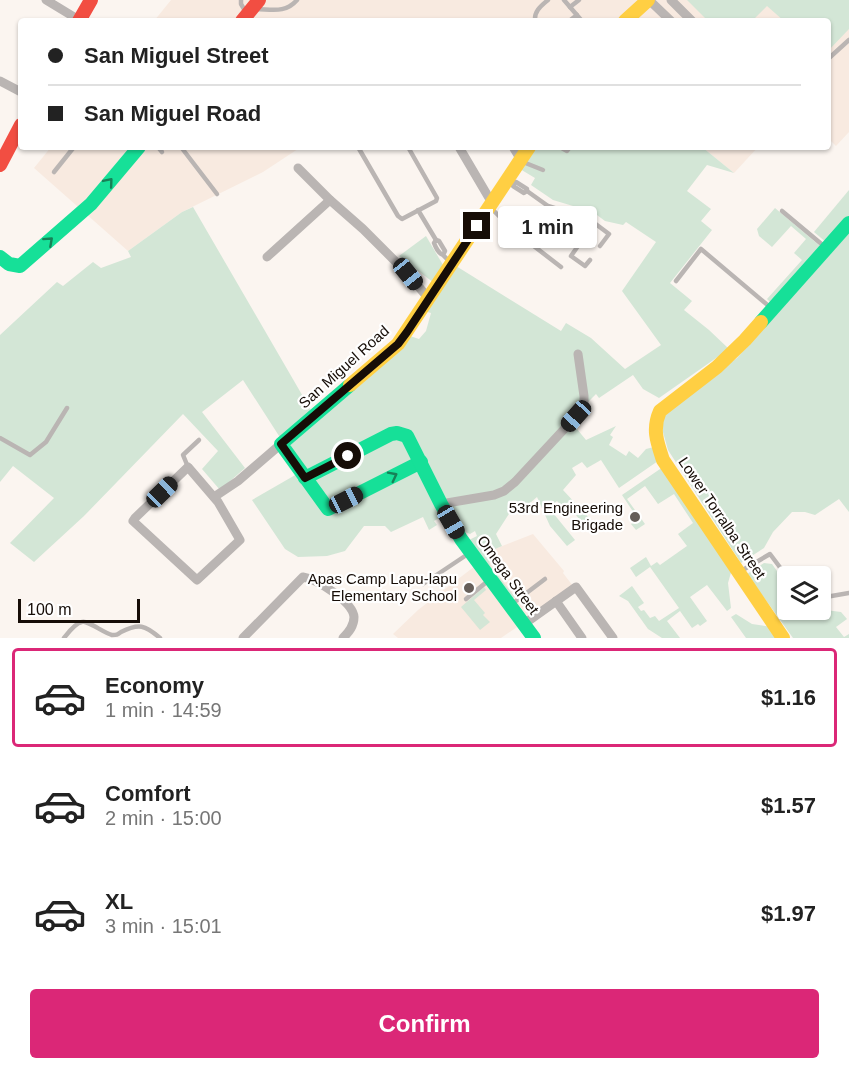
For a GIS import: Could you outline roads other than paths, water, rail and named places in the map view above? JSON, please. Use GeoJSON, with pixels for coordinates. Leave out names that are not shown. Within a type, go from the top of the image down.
{"type":"FeatureCollection","features":[{"type":"Feature","properties":{"kind":"street"},"geometry":{"type":"LineString","coordinates":[[46,0],[74,18]]}},
{"type":"Feature","properties":{"kind":"street"},"geometry":{"type":"LineString","coordinates":[[81,18],[91,0]]}},
{"type":"Feature","properties":{"kind":"street"},"geometry":{"type":"LineString","coordinates":[[628,18],[649,0],[668,18]]}},
{"type":"Feature","properties":{"kind":"street"},"geometry":{"type":"LineString","coordinates":[[671,0],[689,18]]}},
{"type":"Feature","properties":{"kind":"street"},"geometry":{"type":"LineString","coordinates":[[0,81],[18,90]]}},
{"type":"Feature","properties":{"kind":"street"},"geometry":{"type":"LineString","coordinates":[[0,165],[18,131]]}},
{"type":"Feature","properties":{"kind":"street"},"geometry":{"type":"LineString","coordinates":[[0,257],[9,264],[20,266],[91,204],[136,150]]}},
{"type":"Feature","properties":{"kind":"street"},"geometry":{"type":"LineString","coordinates":[[461,150],[491,205]]}},
{"type":"Feature","properties":{"kind":"street"},"geometry":{"type":"LineString","coordinates":[[515,150],[520,160]]}},
{"type":"Feature","properties":{"kind":"street","name":"San Miguel Road"},"geometry":{"type":"LineString","coordinates":[[214,497],[238,481],[398,344],[429,299],[447,260],[511,181],[527,150]]}},
{"type":"Feature","properties":{"kind":"street"},"geometry":{"type":"LineString","coordinates":[[298,168],[363,229],[408,274],[429,299]]}},
{"type":"Feature","properties":{"kind":"street"},"geometry":{"type":"LineString","coordinates":[[267,257],[330,200]]}},
{"type":"Feature","properties":{"kind":"street"},"geometry":{"type":"LineString","coordinates":[[773,309],[849,223]]}},
{"type":"Feature","properties":{"kind":"street","name":"Lower Torralba Street"},"geometry":{"type":"LineString","coordinates":[[773,309],[717,367],[660,411],[654,428],[663,460],[783,638]]}},
{"type":"Feature","properties":{"kind":"street"},"geometry":{"type":"LineString","coordinates":[[441,504],[494,495],[504,491],[516,482],[581,411],[584,396],[578,354]]}},
{"type":"Feature","properties":{"kind":"street","name":"Omega Street"},"geometry":{"type":"LineString","coordinates":[[305,478],[391,435],[396,433],[407,436],[441,504],[470,552],[534,638]]}},
{"type":"Feature","properties":{"kind":"street"},"geometry":{"type":"LineString","coordinates":[[281,444],[328,509],[421,462]]}},
{"type":"Feature","properties":{"kind":"street"},"geometry":{"type":"LineString","coordinates":[[188,467],[214,497],[240,540],[197,580],[133,521],[188,467]]}},
{"type":"Feature","properties":{"kind":"street"},"geometry":{"type":"LineString","coordinates":[[243,638],[303,577],[325,585],[351,608],[354,617],[352,628],[343,638]]}},
{"type":"Feature","properties":{"kind":"street"},"geometry":{"type":"LineString","coordinates":[[524,624],[576,587],[613,638]]}},
{"type":"Feature","properties":{"kind":"street"},"geometry":{"type":"LineString","coordinates":[[556,601],[582,638]]}},
{"type":"Feature","properties":{"kind":"lane"},"geometry":{"type":"LineString","coordinates":[[248,9],[287,9],[297,0]]}},
{"type":"Feature","properties":{"kind":"lane"},"geometry":{"type":"LineString","coordinates":[[534,18],[537,10],[548,0]]}},
{"type":"Feature","properties":{"kind":"lane"},"geometry":{"type":"LineString","coordinates":[[564,0],[580,18]]}},
{"type":"Feature","properties":{"kind":"lane"},"geometry":{"type":"LineString","coordinates":[[570,7],[579,0]]}},
{"type":"Feature","properties":{"kind":"lane"},"geometry":{"type":"LineString","coordinates":[[573,18],[577,15]]}},
{"type":"Feature","properties":{"kind":"lane"},"geometry":{"type":"LineString","coordinates":[[831,56],[849,40]]}},
{"type":"Feature","properties":{"kind":"lane"},"geometry":{"type":"LineString","coordinates":[[54,172],[72,150]]}},
{"type":"Feature","properties":{"kind":"lane"},"geometry":{"type":"LineString","coordinates":[[183,150],[217,194]]}},
{"type":"Feature","properties":{"kind":"lane"},"geometry":{"type":"LineString","coordinates":[[360,150],[399,218],[402,219],[436,201],[437,198],[410,150]]}},
{"type":"Feature","properties":{"kind":"lane"},"geometry":{"type":"LineString","coordinates":[[520,160],[543,170]]}},
{"type":"Feature","properties":{"kind":"lane"},"geometry":{"type":"LineString","coordinates":[[511,181],[513,186],[524,193],[527,191],[548,206],[589,219],[609,234],[600,246]]}},
{"type":"Feature","properties":{"kind":"lane"},"geometry":{"type":"LineString","coordinates":[[491,205],[513,230],[561,267]]}},
{"type":"Feature","properties":{"kind":"lane"},"geometry":{"type":"LineString","coordinates":[[418,210],[445,251],[447,260]]}},
{"type":"Feature","properties":{"kind":"lane"},"geometry":{"type":"LineString","coordinates":[[783,211],[827,248]]}},
{"type":"Feature","properties":{"kind":"lane"},"geometry":{"type":"LineString","coordinates":[[590,260],[585,266],[571,256],[594,223]]}},
{"type":"Feature","properties":{"kind":"lane"},"geometry":{"type":"LineString","coordinates":[[676,281],[701,249],[773,309]]}},
{"type":"Feature","properties":{"kind":"lane"},"geometry":{"type":"LineString","coordinates":[[0,438],[30,455],[46,442],[67,408]]}},
{"type":"Feature","properties":{"kind":"lane"},"geometry":{"type":"LineString","coordinates":[[188,467],[183,455],[199,440]]}},
{"type":"Feature","properties":{"kind":"lane"},"geometry":{"type":"LineString","coordinates":[[423,584],[470,552]]}},
{"type":"Feature","properties":{"kind":"lane"},"geometry":{"type":"LineString","coordinates":[[738,572],[770,554],[779,566]]}},
{"type":"Feature","properties":{"kind":"lane"},"geometry":{"type":"LineString","coordinates":[[466,599],[490,579]]}},
{"type":"Feature","properties":{"kind":"lane"},"geometry":{"type":"LineString","coordinates":[[510,606],[545,579]]}},
{"type":"Feature","properties":{"kind":"lane"},"geometry":{"type":"LineString","coordinates":[[831,596],[849,593]]}},
{"type":"Feature","properties":{"kind":"lane"},"geometry":{"type":"LineString","coordinates":[[64,638],[70,630],[85,621],[111,635],[117,635],[135,626],[142,626],[160,638]]}},
{"type":"Feature","properties":{"kind":"place","name":"53rd Engineering Brigade"},"geometry":{"type":"Point","coordinates":[635,517]}},
{"type":"Feature","properties":{"kind":"place","name":"Apas Camp Lapu-lapu Elementary School"},"geometry":{"type":"Point","coordinates":[469,588]}}]}
